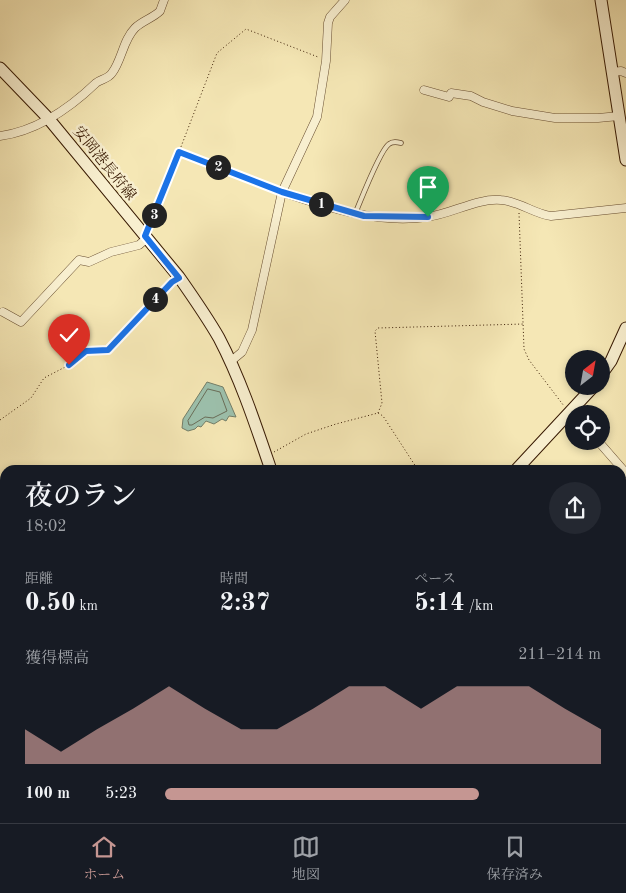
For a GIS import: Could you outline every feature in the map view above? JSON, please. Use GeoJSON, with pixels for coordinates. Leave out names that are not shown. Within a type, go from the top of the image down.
{"type":"FeatureCollection","features":[{"type":"Feature","properties":{"kind":"main road"},"geometry":{"type":"LineString","coordinates":[[601,0],[626,160]]}},
{"type":"Feature","properties":{"kind":"main road","name":"安岡港長府線"},"geometry":{"type":"LineString","coordinates":[[0,68],[48,118],[179,278],[218,337],[230,362],[269,465]]}},
{"type":"Feature","properties":{"kind":"main road"},"geometry":{"type":"LineString","coordinates":[[610,362],[626,328]]}},
{"type":"Feature","properties":{"kind":"main road"},"geometry":{"type":"LineString","coordinates":[[579,405],[587,395]]}},
{"type":"Feature","properties":{"kind":"main road"},"geometry":{"type":"LineString","coordinates":[[521,465],[565,421]]}},
{"type":"Feature","properties":{"kind":"street"},"geometry":{"type":"LineString","coordinates":[[0,136],[31,129],[64,110],[93,88],[97,82],[106,79],[119,61],[132,32],[136,27],[160,11],[164,0]]}},
{"type":"Feature","properties":{"kind":"street"},"geometry":{"type":"LineString","coordinates":[[230,362],[242,352],[252,330],[282,192],[317,117],[326,60],[330,17],[345,0]]}},
{"type":"Feature","properties":{"kind":"street"},"geometry":{"type":"LineString","coordinates":[[612,72],[621,71],[626,73]]}},
{"type":"Feature","properties":{"kind":"street"},"geometry":{"type":"LineString","coordinates":[[424,90],[449,97],[451,93],[471,96],[483,102],[512,111],[555,118],[619,116]]}},
{"type":"Feature","properties":{"kind":"street"},"geometry":{"type":"LineString","coordinates":[[282,192],[364,216],[418,218],[442,214],[491,200],[505,200],[543,215],[552,216],[626,208]]}},
{"type":"Feature","properties":{"kind":"street"},"geometry":{"type":"LineString","coordinates":[[3,312],[21,322],[79,260],[90,262],[111,252],[139,245],[146,237]]}},
{"type":"Feature","properties":{"kind":"street"},"geometry":{"type":"LineString","coordinates":[[606,450],[619,465]]}},
{"type":"Feature","properties":{"kind":"lane"},"geometry":{"type":"LineString","coordinates":[[355,214],[371,175],[388,144],[401,143]]}},
{"type":"Feature","properties":{"kind":"path"},"geometry":{"type":"LineString","coordinates":[[146,237],[216,53],[246,29],[326,60]]}},
{"type":"Feature","properties":{"kind":"path"},"geometry":{"type":"LineString","coordinates":[[179,152],[282,192]]}},
{"type":"Feature","properties":{"kind":"path"},"geometry":{"type":"LineString","coordinates":[[521,205],[519,210],[524,349],[526,355],[565,407]]}},
{"type":"Feature","properties":{"kind":"path"},"geometry":{"type":"LineString","coordinates":[[0,420],[31,398],[44,378],[69,365],[86,351],[108,350],[172,282],[179,278]]}},
{"type":"Feature","properties":{"kind":"path"},"geometry":{"type":"LineString","coordinates":[[378,413],[382,403],[375,331],[378,328],[524,324]]}},
{"type":"Feature","properties":{"kind":"path"},"geometry":{"type":"LineString","coordinates":[[266,456],[306,434],[378,413],[384,416],[415,465]]}},
{"type":"Feature","properties":{"kind":"water"},"geometry":{"type":"Polygon","coordinates":[[[207,382],[223,387],[236,417],[229,416],[226,421],[222,419],[214,424],[206,421],[201,427],[198,426],[188,431],[182,428],[183,419],[207,382]]]}},
{"type":"Feature","properties":{"kind":"route"},"geometry":{"type":"LineString","coordinates":[[69,365],[86,351],[108,350],[172,282],[179,278],[145,236],[179,152],[282,192],[364,216],[428,217]]}}]}
